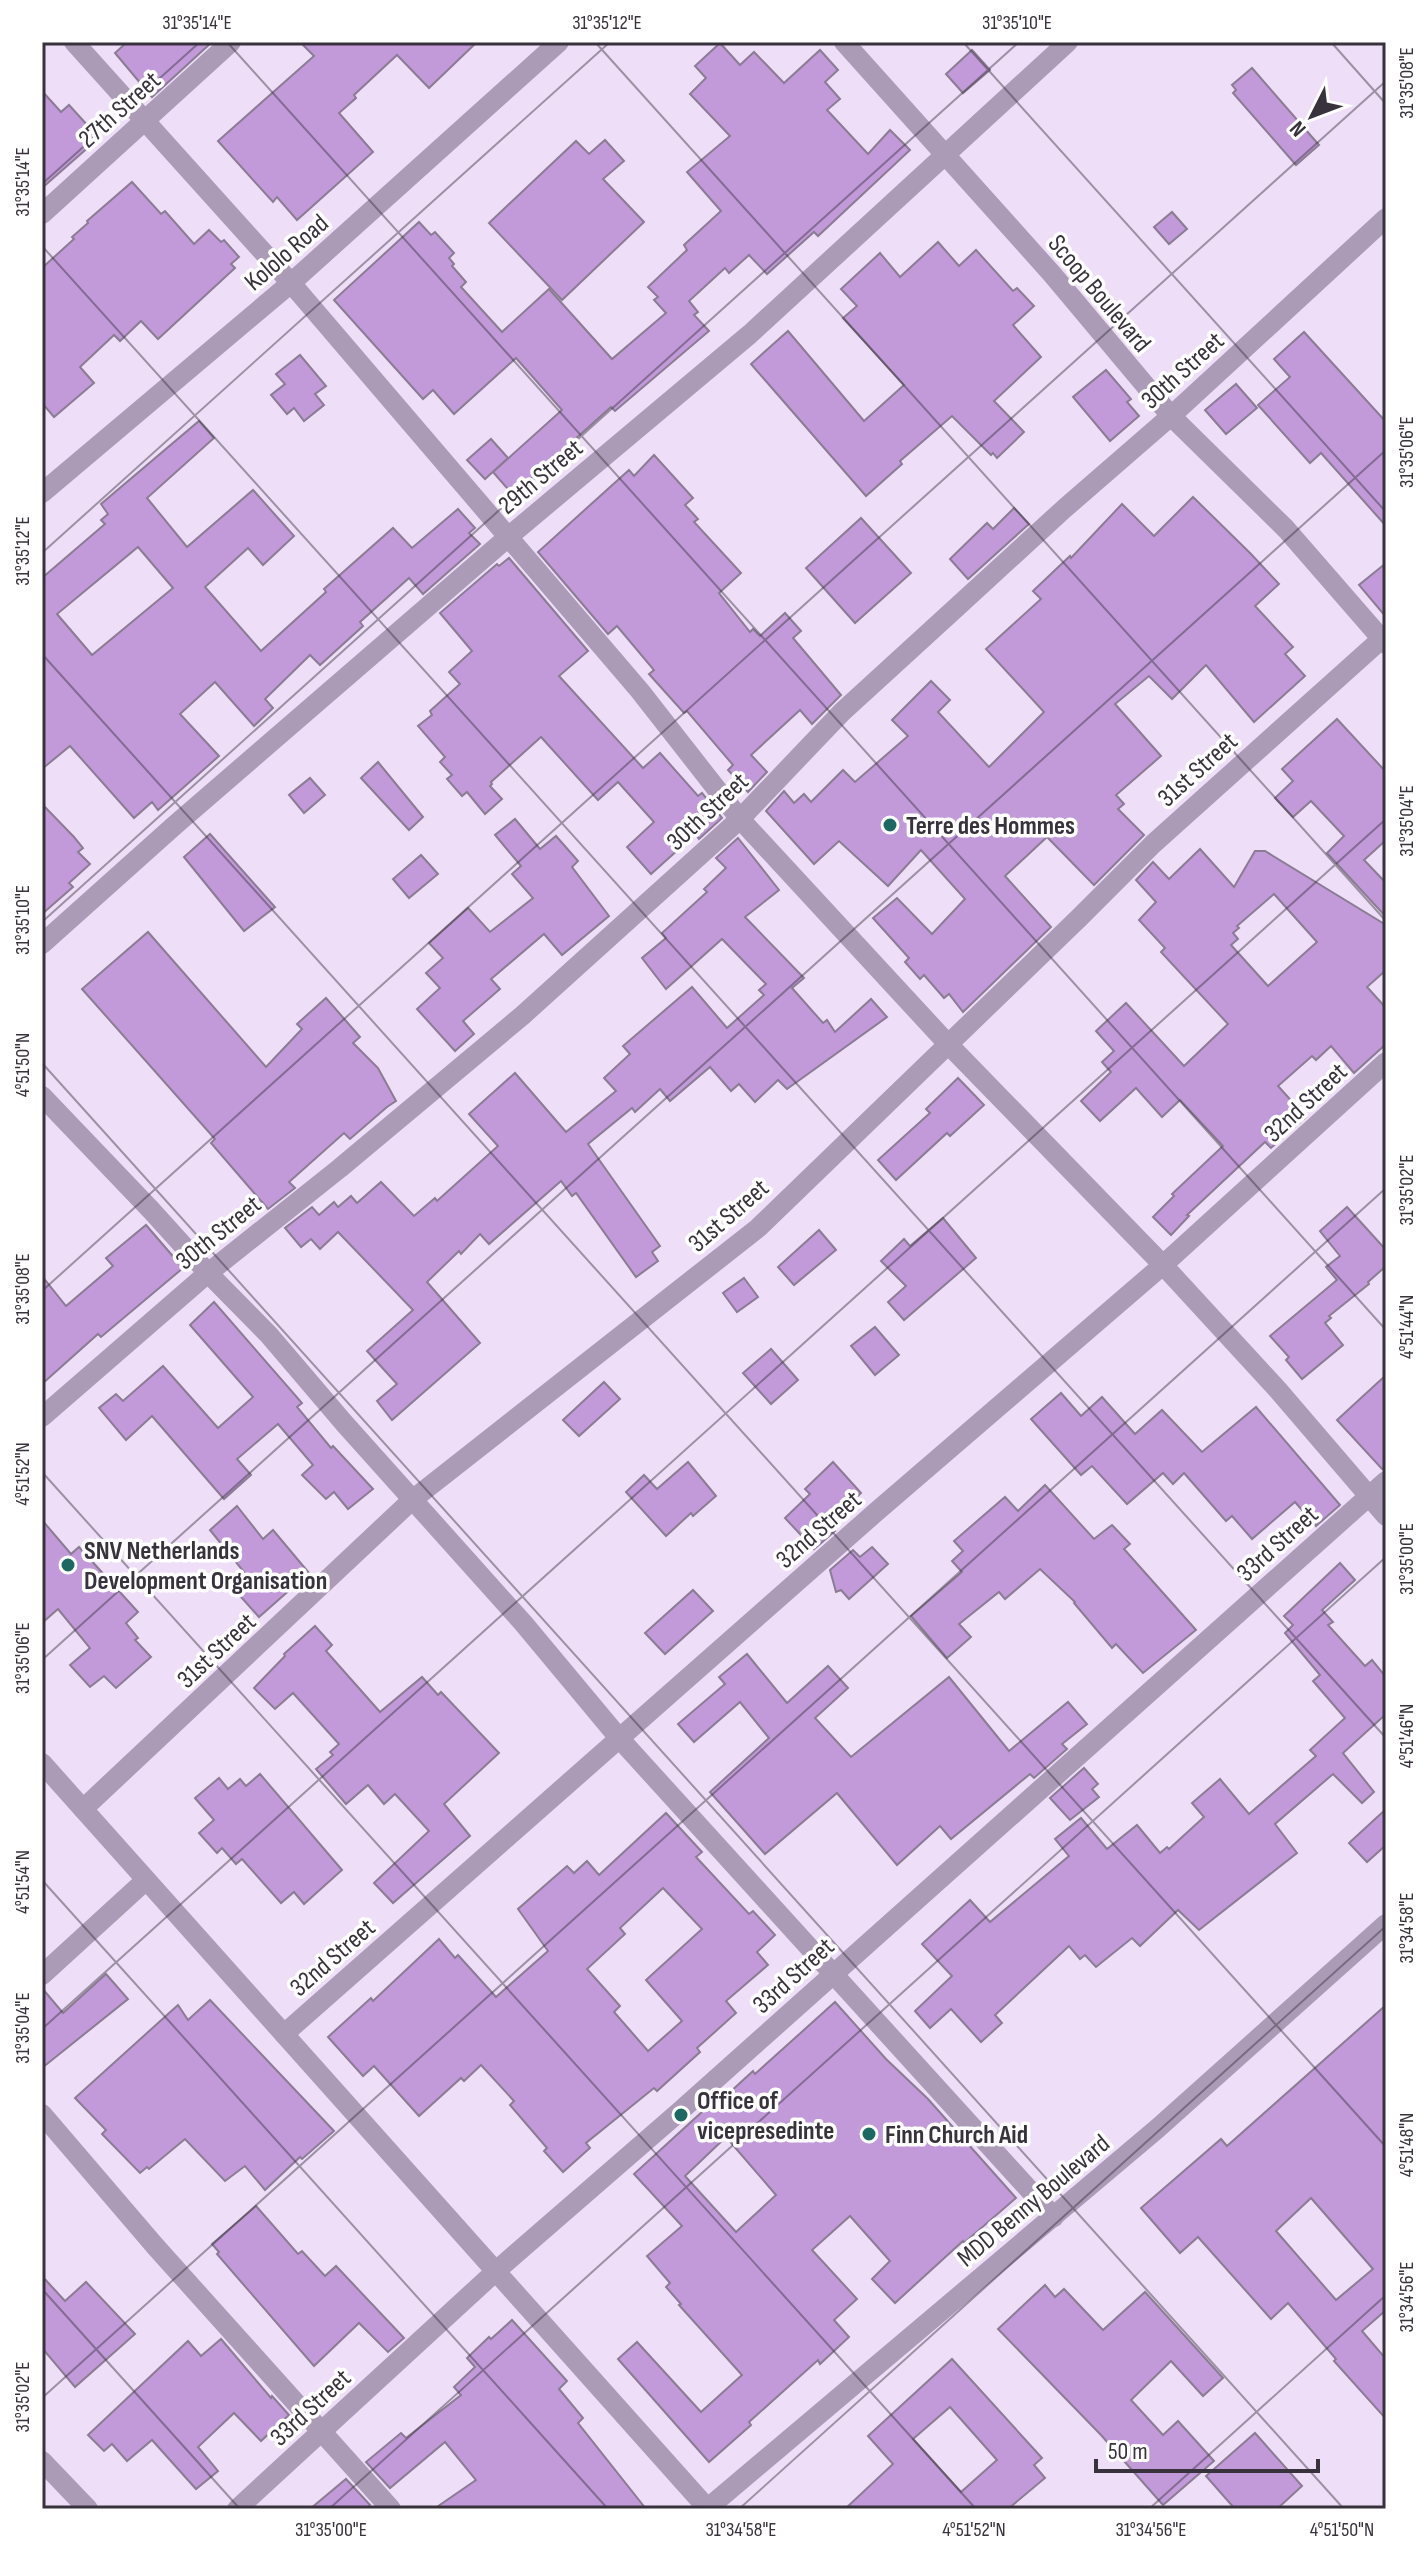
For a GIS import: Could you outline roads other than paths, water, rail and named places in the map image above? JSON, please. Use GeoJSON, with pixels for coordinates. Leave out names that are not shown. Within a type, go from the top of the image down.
{"type":"FeatureCollection","features":[{"type":"Feature","properties":{"kind":"street"},"geometry":{"type":"LineString","coordinates":[[74,42],[291,283],[640,691],[740,819],[947,1043],[1163,1265],[1278,1390],[1386,1516]]}},
{"type":"Feature","properties":{"kind":"street","name":"27th Street"},"geometry":{"type":"LineString","coordinates":[[42,214],[231,42]]}},
{"type":"Feature","properties":{"kind":"street","name":"Kololo Road"},"geometry":{"type":"LineString","coordinates":[[42,493],[291,283],[559,42]]}},
{"type":"Feature","properties":{"kind":"street","name":"Scoop Boulevard"},"geometry":{"type":"LineString","coordinates":[[844,42],[1052,274],[1171,416],[1286,529],[1385,639]]}},
{"type":"Feature","properties":{"kind":"street","name":"29th Street"},"geometry":{"type":"LineString","coordinates":[[42,944],[507,538],[750,334],[1068,42]]}},
{"type":"Feature","properties":{"kind":"street","name":"30th Street"},"geometry":{"type":"LineString","coordinates":[[42,1417],[208,1273],[523,1015],[740,819],[842,712],[1386,218]]}},
{"type":"Feature","properties":{"kind":"street","name":"31st Street"},"geometry":{"type":"LineString","coordinates":[[83,1809],[412,1500],[758,1228],[1153,844],[1385,639]]}},
{"type":"Feature","properties":{"kind":"street","name":"32nd Street"},"geometry":{"type":"LineString","coordinates":[[284,2034],[865,1522],[1163,1265],[1386,1062]]}},
{"type":"Feature","properties":{"kind":"street"},"geometry":{"type":"LineString","coordinates":[[42,1096],[269,1335],[524,1624],[619,1738],[1054,2217]]}},
{"type":"Feature","properties":{"kind":"street","name":"33rd Street"},"geometry":{"type":"LineString","coordinates":[[237,2509],[496,2271],[679,2112],[1386,1481]]}},
{"type":"Feature","properties":{"kind":"street"},"geometry":{"type":"LineString","coordinates":[[42,1763],[708,2509]]}},
{"type":"Feature","properties":{"kind":"street"},"geometry":{"type":"LineString","coordinates":[[42,1975],[146,1880]]}},
{"type":"Feature","properties":{"kind":"street","name":"MDD Benny Boulevard"},"geometry":{"type":"LineString","coordinates":[[708,2509],[1158,2128],[1386,1924]]}},
{"type":"Feature","properties":{"kind":"street"},"geometry":{"type":"LineString","coordinates":[[42,2114],[155,2246],[391,2509]]}},
{"type":"Feature","properties":{"kind":"street"},"geometry":{"type":"LineString","coordinates":[[42,2461],[88,2509]]}},
{"type":"Feature","properties":{"kind":"place","name":"Terre des Hommes"},"geometry":{"type":"Point","coordinates":[890,825]}},
{"type":"Feature","properties":{"kind":"place","name":"SNV Netherlands Development Organisation"},"geometry":{"type":"Point","coordinates":[68,1565]}},
{"type":"Feature","properties":{"kind":"place","name":"Office of vicepresedinte"},"geometry":{"type":"Point","coordinates":[681,2115]}},
{"type":"Feature","properties":{"kind":"place","name":"Finn Church Aid"},"geometry":{"type":"Point","coordinates":[869,2134]}}]}
